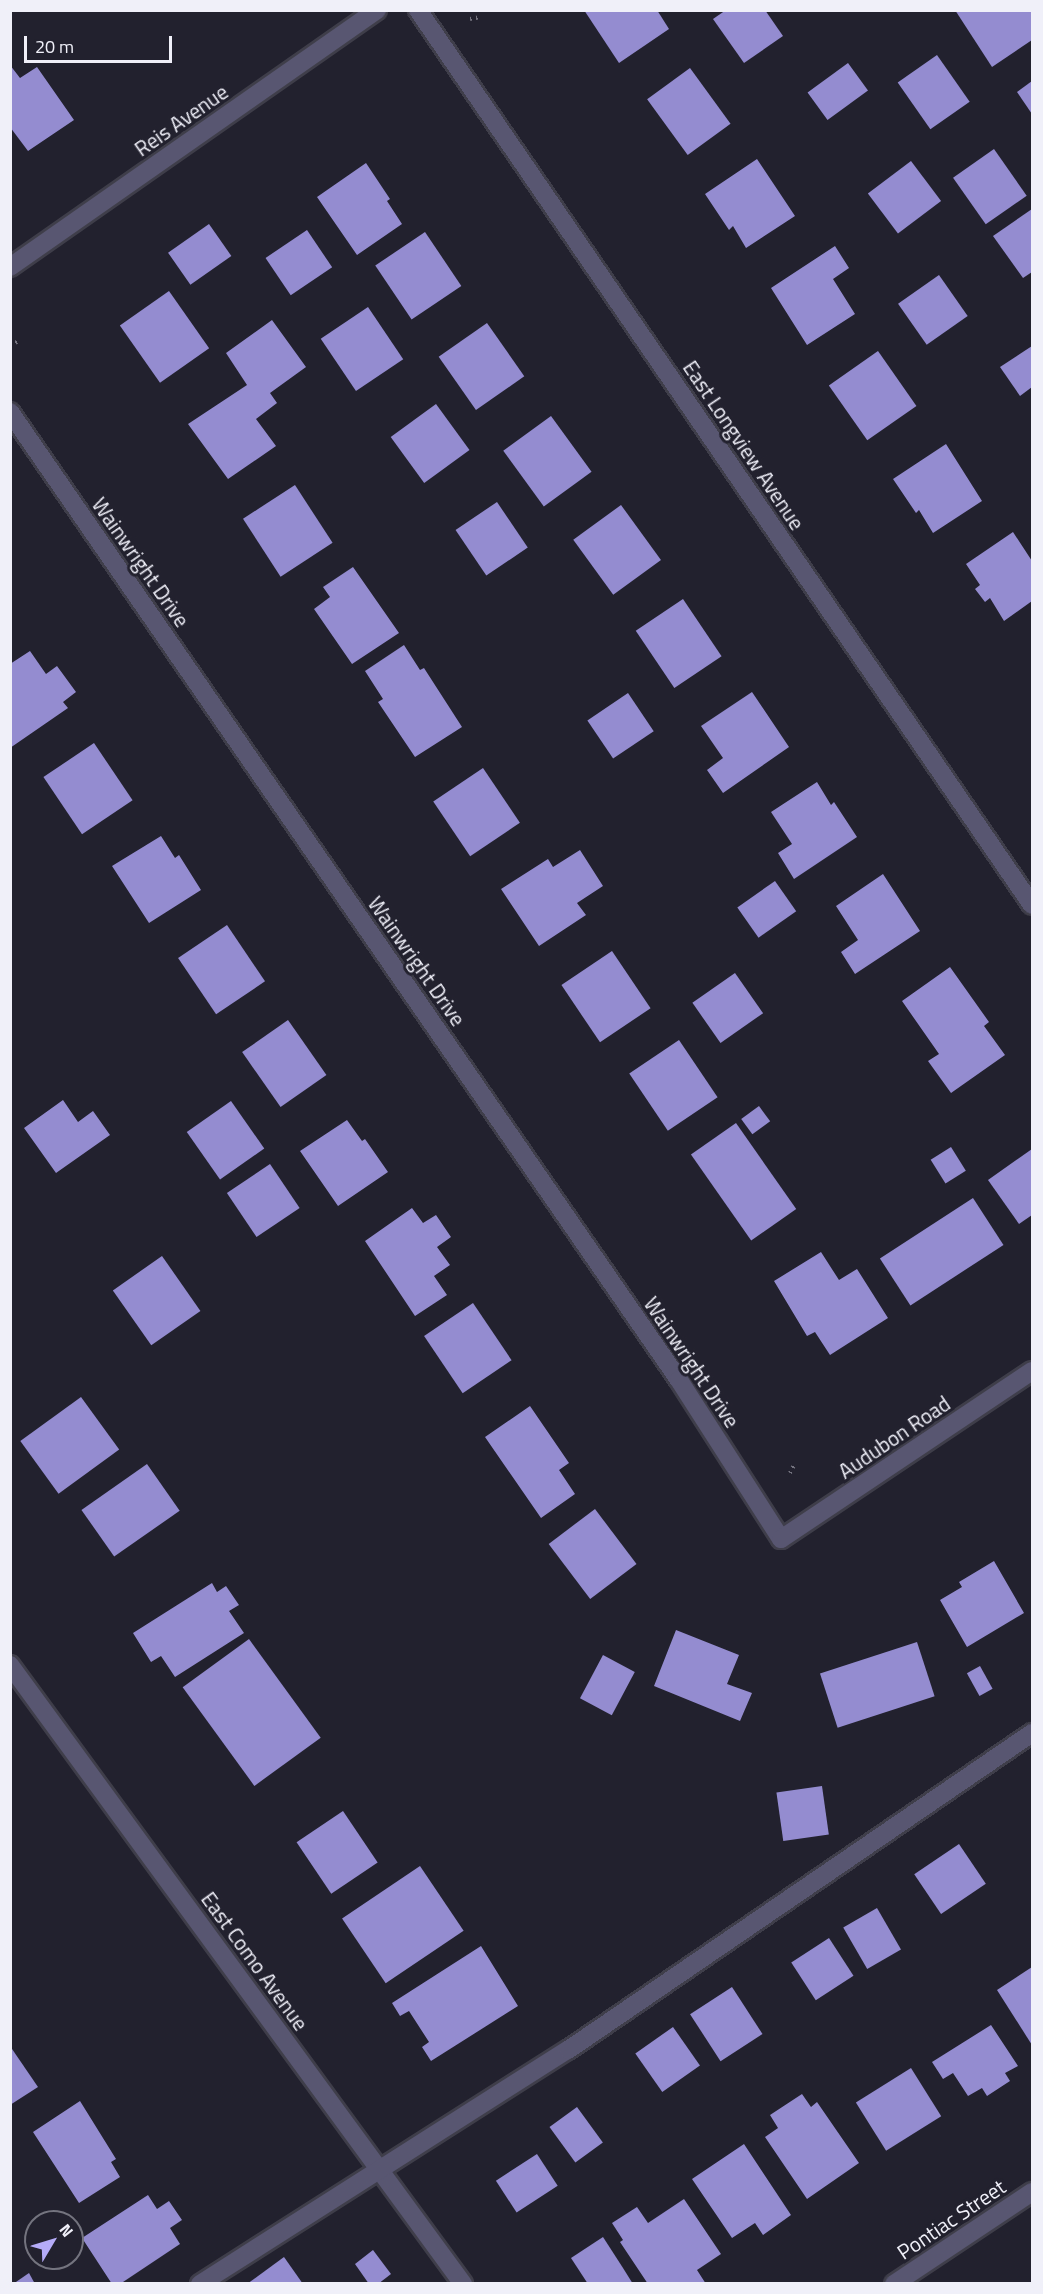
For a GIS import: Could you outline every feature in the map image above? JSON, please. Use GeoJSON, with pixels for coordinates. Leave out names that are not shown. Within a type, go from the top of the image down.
{"type":"FeatureCollection","features":[{"type":"Feature","properties":{"kind":"street","name":"Reis Avenue"},"geometry":{"type":"LineString","coordinates":[[10,267],[377,10]]}},
{"type":"Feature","properties":{"kind":"street","name":"East Longview Avenue"},"geometry":{"type":"LineString","coordinates":[[418,10],[1032,905]]}},
{"type":"Feature","properties":{"kind":"street","name":"Wainwright Drive"},"geometry":{"type":"LineString","coordinates":[[10,412],[679,1380],[782,1539]]}},
{"type":"Feature","properties":{"kind":"street","name":"Audubon Road"},"geometry":{"type":"LineString","coordinates":[[782,1539],[1032,1371]]}},
{"type":"Feature","properties":{"kind":"street","name":"East Como Avenue"},"geometry":{"type":"LineString","coordinates":[[10,1665],[463,2283]]}},
{"type":"Feature","properties":{"kind":"street"},"geometry":{"type":"LineString","coordinates":[[200,2283],[382,2170],[568,2050],[1032,1733]]}},
{"type":"Feature","properties":{"kind":"street","name":"Pontiac Street"},"geometry":{"type":"LineString","coordinates":[[894,2283],[1032,2192]]}},
{"type":"Feature","properties":{"kind":"path"},"geometry":{"type":"LineString","coordinates":[[470,19],[481,17]]}},
{"type":"Feature","properties":{"kind":"path"},"geometry":{"type":"LineString","coordinates":[[10,345],[19,341]]}},
{"type":"Feature","properties":{"kind":"path"},"geometry":{"type":"LineString","coordinates":[[790,1473],[795,1463]]}},
{"type":"Feature","properties":{"kind":"building"},"geometry":{"type":"Polygon","coordinates":[[[584,10],[657,10],[669,29],[619,63],[584,10]]]}},
{"type":"Feature","properties":{"kind":"building"},"geometry":{"type":"Polygon","coordinates":[[[726,10],[765,10],[783,36],[744,63],[713,19],[726,10]]]}},
{"type":"Feature","properties":{"kind":"building"},"geometry":{"type":"Polygon","coordinates":[[[955,10],[1032,10],[1032,40],[992,67],[955,10]]]}},
{"type":"Feature","properties":{"kind":"building"},"geometry":{"type":"Polygon","coordinates":[[[937,55],[970,102],[930,129],[898,83],[937,55]]]}},
{"type":"Feature","properties":{"kind":"building"},"geometry":{"type":"Polygon","coordinates":[[[848,63],[868,91],[828,120],[808,92],[848,63]]]}},
{"type":"Feature","properties":{"kind":"building"},"geometry":{"type":"Polygon","coordinates":[[[10,65],[20,78],[37,67],[74,120],[28,151],[10,127],[10,65]]]}},
{"type":"Feature","properties":{"kind":"building"},"geometry":{"type":"Polygon","coordinates":[[[690,68],[731,124],[688,155],[647,99],[690,68]]]}},
{"type":"Feature","properties":{"kind":"building"},"geometry":{"type":"Polygon","coordinates":[[[1032,81],[1032,114],[1017,92],[1032,81]]]}},
{"type":"Feature","properties":{"kind":"building"},"geometry":{"type":"Polygon","coordinates":[[[994,149],[1027,196],[986,224],[953,178],[994,149]]]}},
{"type":"Feature","properties":{"kind":"building"},"geometry":{"type":"Polygon","coordinates":[[[757,159],[795,216],[746,248],[733,226],[729,230],[705,194],[757,159]]]}},
{"type":"Feature","properties":{"kind":"building"},"geometry":{"type":"Polygon","coordinates":[[[911,161],[941,201],[898,233],[868,193],[911,161]]]}},
{"type":"Feature","properties":{"kind":"building"},"geometry":{"type":"Polygon","coordinates":[[[366,163],[390,199],[387,201],[402,224],[357,255],[317,197],[366,163]]]}},
{"type":"Feature","properties":{"kind":"building"},"geometry":{"type":"Polygon","coordinates":[[[1032,209],[1032,272],[1023,278],[993,236],[1032,209]]]}},
{"type":"Feature","properties":{"kind":"building"},"geometry":{"type":"Polygon","coordinates":[[[209,224],[231,256],[190,285],[168,253],[209,224]]]}},
{"type":"Feature","properties":{"kind":"building"},"geometry":{"type":"Polygon","coordinates":[[[307,230],[332,267],[291,295],[266,258],[307,230]]]}},
{"type":"Feature","properties":{"kind":"building"},"geometry":{"type":"Polygon","coordinates":[[[425,232],[461,286],[412,319],[375,266],[425,232]]]}},
{"type":"Feature","properties":{"kind":"building"},"geometry":{"type":"Polygon","coordinates":[[[835,246],[849,268],[833,279],[855,314],[807,345],[771,288],[835,246]]]}},
{"type":"Feature","properties":{"kind":"building"},"geometry":{"type":"Polygon","coordinates":[[[939,275],[968,316],[927,345],[898,304],[939,275]]]}},
{"type":"Feature","properties":{"kind":"building"},"geometry":{"type":"Polygon","coordinates":[[[169,291],[209,348],[160,383],[120,325],[169,291]]]}},
{"type":"Feature","properties":{"kind":"building"},"geometry":{"type":"Polygon","coordinates":[[[368,307],[403,359],[356,391],[321,339],[368,307]]]}},
{"type":"Feature","properties":{"kind":"building"},"geometry":{"type":"Polygon","coordinates":[[[272,320],[306,367],[270,393],[277,403],[256,419],[276,446],[228,479],[188,424],[247,385],[226,353],[272,320]]]}},
{"type":"Feature","properties":{"kind":"building"},"geometry":{"type":"Polygon","coordinates":[[[487,323],[524,376],[476,410],[439,357],[487,323]]]}},
{"type":"Feature","properties":{"kind":"building"},"geometry":{"type":"Polygon","coordinates":[[[1032,346],[1032,387],[1020,396],[1000,367],[1032,346]]]}},
{"type":"Feature","properties":{"kind":"building"},"geometry":{"type":"Polygon","coordinates":[[[878,351],[916,406],[867,440],[829,385],[878,351]]]}},
{"type":"Feature","properties":{"kind":"building"},"geometry":{"type":"Polygon","coordinates":[[[436,404],[470,450],[424,483],[391,437],[436,404]]]}},
{"type":"Feature","properties":{"kind":"building"},"geometry":{"type":"Polygon","coordinates":[[[551,416],[592,472],[544,507],[503,451],[551,416]]]}},
{"type":"Feature","properties":{"kind":"building"},"geometry":{"type":"Polygon","coordinates":[[[946,444],[982,501],[933,533],[919,510],[916,513],[893,479],[946,444]]]}},
{"type":"Feature","properties":{"kind":"building"},"geometry":{"type":"Polygon","coordinates":[[[295,485],[333,543],[281,577],[243,519],[295,485]]]}},
{"type":"Feature","properties":{"kind":"building"},"geometry":{"type":"Polygon","coordinates":[[[497,502],[528,548],[486,576],[456,530],[497,502]]]}},
{"type":"Feature","properties":{"kind":"building"},"geometry":{"type":"Polygon","coordinates":[[[621,505],[661,560],[613,595],[573,540],[621,505]]]}},
{"type":"Feature","properties":{"kind":"building"},"geometry":{"type":"Polygon","coordinates":[[[1013,532],[1032,561],[1032,601],[1004,621],[990,598],[985,602],[975,589],[980,585],[966,564],[1013,532]]]}},
{"type":"Feature","properties":{"kind":"building"},"geometry":{"type":"Polygon","coordinates":[[[353,567],[399,633],[352,664],[314,609],[330,597],[323,587],[353,567]]]}},
{"type":"Feature","properties":{"kind":"building"},"geometry":{"type":"Polygon","coordinates":[[[683,599],[722,656],[674,688],[636,631],[683,599]]]}},
{"type":"Feature","properties":{"kind":"building"},"geometry":{"type":"Polygon","coordinates":[[[404,645],[420,670],[424,668],[462,727],[415,757],[378,702],[383,699],[365,671],[404,645]]]}},
{"type":"Feature","properties":{"kind":"building"},"geometry":{"type":"Polygon","coordinates":[[[30,651],[46,674],[57,666],[76,692],[63,702],[68,708],[10,748],[10,664],[30,651]]]}},
{"type":"Feature","properties":{"kind":"building"},"geometry":{"type":"Polygon","coordinates":[[[752,692],[789,747],[723,793],[707,770],[723,758],[701,726],[752,692]]]}},
{"type":"Feature","properties":{"kind":"building"},"geometry":{"type":"Polygon","coordinates":[[[628,693],[654,731],[613,759],[587,720],[628,693]]]}},
{"type":"Feature","properties":{"kind":"building"},"geometry":{"type":"Polygon","coordinates":[[[94,743],[133,800],[82,834],[43,777],[94,743]]]}},
{"type":"Feature","properties":{"kind":"building"},"geometry":{"type":"Polygon","coordinates":[[[483,768],[520,823],[470,856],[433,802],[483,768]]]}},
{"type":"Feature","properties":{"kind":"building"},"geometry":{"type":"Polygon","coordinates":[[[817,782],[831,805],[834,802],[857,837],[794,879],[778,853],[792,844],[771,812],[817,782]]]}},
{"type":"Feature","properties":{"kind":"building"},"geometry":{"type":"Polygon","coordinates":[[[161,836],[175,858],[179,855],[201,890],[149,923],[112,866],[161,836]]]}},
{"type":"Feature","properties":{"kind":"building"},"geometry":{"type":"Polygon","coordinates":[[[580,850],[603,886],[577,903],[586,915],[539,946],[501,889],[548,859],[553,867],[580,850]]]}},
{"type":"Feature","properties":{"kind":"building"},"geometry":{"type":"Polygon","coordinates":[[[883,874],[920,931],[855,974],[841,952],[858,940],[836,906],[883,874]]]}},
{"type":"Feature","properties":{"kind":"building"},"geometry":{"type":"Polygon","coordinates":[[[775,881],[796,911],[759,938],[737,907],[775,881]]]}},
{"type":"Feature","properties":{"kind":"building"},"geometry":{"type":"Polygon","coordinates":[[[227,925],[265,981],[216,1014],[178,958],[227,925]]]}},
{"type":"Feature","properties":{"kind":"building"},"geometry":{"type":"Polygon","coordinates":[[[612,951],[651,1008],[600,1042],[561,985],[612,951]]]}},
{"type":"Feature","properties":{"kind":"building"},"geometry":{"type":"Polygon","coordinates":[[[950,967],[989,1022],[984,1026],[1005,1055],[951,1093],[928,1061],[939,1054],[902,1001],[950,967]]]}},
{"type":"Feature","properties":{"kind":"building"},"geometry":{"type":"Polygon","coordinates":[[[735,973],[763,1013],[721,1043],[692,1003],[735,973]]]}},
{"type":"Feature","properties":{"kind":"building"},"geometry":{"type":"Polygon","coordinates":[[[288,1020],[326,1075],[281,1107],[242,1052],[288,1020]]]}},
{"type":"Feature","properties":{"kind":"building"},"geometry":{"type":"Polygon","coordinates":[[[679,1040],[718,1097],[668,1131],[629,1074],[679,1040]]]}},
{"type":"Feature","properties":{"kind":"building"},"geometry":{"type":"Polygon","coordinates":[[[63,1100],[78,1122],[93,1111],[110,1135],[56,1173],[24,1128],[63,1100]]]}},
{"type":"Feature","properties":{"kind":"building"},"geometry":{"type":"Polygon","coordinates":[[[231,1101],[264,1149],[220,1179],[187,1132],[231,1101]]]}},
{"type":"Feature","properties":{"kind":"building"},"geometry":{"type":"Polygon","coordinates":[[[759,1106],[770,1121],[752,1134],[741,1119],[759,1106]]]}},
{"type":"Feature","properties":{"kind":"building"},"geometry":{"type":"Polygon","coordinates":[[[347,1120],[362,1141],[365,1139],[388,1172],[338,1206],[300,1151],[347,1120]]]}},
{"type":"Feature","properties":{"kind":"building"},"geometry":{"type":"Polygon","coordinates":[[[736,1123],[796,1209],[751,1241],[691,1155],[736,1123]]]}},
{"type":"Feature","properties":{"kind":"building"},"geometry":{"type":"Polygon","coordinates":[[[951,1147],[966,1171],[945,1183],[931,1160],[951,1147]]]}},
{"type":"Feature","properties":{"kind":"building"},"geometry":{"type":"Polygon","coordinates":[[[1032,1149],[1032,1215],[1019,1224],[988,1180],[1032,1149]]]}},
{"type":"Feature","properties":{"kind":"building"},"geometry":{"type":"Polygon","coordinates":[[[270,1164],[300,1208],[257,1237],[227,1193],[270,1164]]]}},
{"type":"Feature","properties":{"kind":"building"},"geometry":{"type":"Polygon","coordinates":[[[973,1198],[1003,1245],[910,1305],[880,1258],[973,1198]]]}},
{"type":"Feature","properties":{"kind":"building"},"geometry":{"type":"Polygon","coordinates":[[[412,1208],[423,1223],[436,1215],[451,1237],[437,1247],[450,1265],[434,1276],[447,1295],[415,1316],[365,1241],[412,1208]]]}},
{"type":"Feature","properties":{"kind":"building"},"geometry":{"type":"Polygon","coordinates":[[[821,1252],[839,1280],[857,1269],[888,1318],[830,1355],[815,1332],[807,1336],[774,1281],[821,1252]]]}},
{"type":"Feature","properties":{"kind":"building"},"geometry":{"type":"Polygon","coordinates":[[[162,1256],[200,1311],[151,1345],[113,1290],[162,1256]]]}},
{"type":"Feature","properties":{"kind":"building"},"geometry":{"type":"Polygon","coordinates":[[[473,1303],[512,1360],[463,1393],[424,1336],[473,1303]]]}},
{"type":"Feature","properties":{"kind":"building"},"geometry":{"type":"Polygon","coordinates":[[[81,1397],[119,1450],[59,1494],[20,1441],[81,1397]]]}},
{"type":"Feature","properties":{"kind":"building"},"geometry":{"type":"Polygon","coordinates":[[[530,1406],[569,1463],[559,1470],[575,1494],[541,1518],[485,1437],[530,1406]]]}},
{"type":"Feature","properties":{"kind":"building"},"geometry":{"type":"Polygon","coordinates":[[[147,1464],[180,1511],[114,1557],[81,1510],[147,1464]]]}},
{"type":"Feature","properties":{"kind":"building"},"geometry":{"type":"Polygon","coordinates":[[[595,1509],[637,1564],[590,1599],[549,1544],[595,1509]]]}},
{"type":"Feature","properties":{"kind":"building"},"geometry":{"type":"Polygon","coordinates":[[[994,1561],[1024,1613],[967,1647],[940,1600],[962,1587],[959,1582],[994,1561]]]}},
{"type":"Feature","properties":{"kind":"building"},"geometry":{"type":"Polygon","coordinates":[[[212,1583],[217,1592],[226,1586],[239,1605],[229,1611],[244,1633],[175,1677],[161,1656],[151,1662],[133,1633],[212,1583]]]}},
{"type":"Feature","properties":{"kind":"building"},"geometry":{"type":"Polygon","coordinates":[[[676,1630],[739,1655],[727,1684],[752,1693],[740,1721],[654,1686],[676,1630]]]}},
{"type":"Feature","properties":{"kind":"building"},"geometry":{"type":"Polygon","coordinates":[[[249,1639],[321,1738],[254,1786],[183,1687],[249,1639]]]}},
{"type":"Feature","properties":{"kind":"building"},"geometry":{"type":"Polygon","coordinates":[[[917,1642],[935,1696],[838,1728],[820,1674],[917,1642]]]}},
{"type":"Feature","properties":{"kind":"building"},"geometry":{"type":"Polygon","coordinates":[[[603,1655],[635,1672],[612,1715],[580,1698],[603,1655]]]}},
{"type":"Feature","properties":{"kind":"building"},"geometry":{"type":"Polygon","coordinates":[[[980,1666],[993,1689],[979,1696],[967,1673],[980,1666]]]}},
{"type":"Feature","properties":{"kind":"building"},"geometry":{"type":"Polygon","coordinates":[[[822,1786],[829,1835],[783,1841],[776,1792],[822,1786]]]}},
{"type":"Feature","properties":{"kind":"building"},"geometry":{"type":"Polygon","coordinates":[[[343,1811],[378,1862],[331,1894],[297,1842],[343,1811]]]}},
{"type":"Feature","properties":{"kind":"building"},"geometry":{"type":"Polygon","coordinates":[[[959,1844],[986,1884],[941,1914],[914,1874],[959,1844]]]}},
{"type":"Feature","properties":{"kind":"building"},"geometry":{"type":"Polygon","coordinates":[[[420,1866],[464,1931],[386,1983],[342,1919],[420,1866]]]}},
{"type":"Feature","properties":{"kind":"building"},"geometry":{"type":"Polygon","coordinates":[[[877,1908],[901,1950],[867,1969],[843,1928],[877,1908]]]}},
{"type":"Feature","properties":{"kind":"building"},"geometry":{"type":"Polygon","coordinates":[[[829,1938],[854,1976],[816,2000],[791,1963],[829,1938]]]}},
{"type":"Feature","properties":{"kind":"building"},"geometry":{"type":"Polygon","coordinates":[[[481,1946],[518,2006],[431,2061],[422,2047],[429,2042],[409,2011],[400,2016],[392,2003],[481,1946]]]}},
{"type":"Feature","properties":{"kind":"building"},"geometry":{"type":"Polygon","coordinates":[[[1032,1967],[1032,2045],[997,1990],[1032,1967]]]}},
{"type":"Feature","properties":{"kind":"building"},"geometry":{"type":"Polygon","coordinates":[[[732,1987],[762,2034],[721,2061],[690,2014],[732,1987]]]}},
{"type":"Feature","properties":{"kind":"building"},"geometry":{"type":"Polygon","coordinates":[[[991,2025],[1018,2066],[1005,2073],[1010,2081],[987,2096],[982,2088],[968,2096],[953,2073],[943,2079],[932,2062],[991,2025]]]}},
{"type":"Feature","properties":{"kind":"building"},"geometry":{"type":"Polygon","coordinates":[[[673,2027],[700,2066],[662,2092],[635,2053],[673,2027]]]}},
{"type":"Feature","properties":{"kind":"building"},"geometry":{"type":"Polygon","coordinates":[[[10,2046],[38,2087],[10,2105],[10,2046]]]}},
{"type":"Feature","properties":{"kind":"building"},"geometry":{"type":"Polygon","coordinates":[[[911,2068],[941,2116],[886,2151],[856,2102],[911,2068]]]}},
{"type":"Feature","properties":{"kind":"building"},"geometry":{"type":"Polygon","coordinates":[[[802,2094],[811,2107],[817,2102],[859,2163],[807,2199],[765,2137],[778,2128],[770,2115],[802,2094]]]}},
{"type":"Feature","properties":{"kind":"building"},"geometry":{"type":"Polygon","coordinates":[[[80,2101],[116,2159],[111,2162],[120,2177],[79,2203],[33,2132],[80,2101]]]}},
{"type":"Feature","properties":{"kind":"building"},"geometry":{"type":"Polygon","coordinates":[[[577,2107],[603,2143],[575,2163],[549,2127],[577,2107]]]}},
{"type":"Feature","properties":{"kind":"building"},"geometry":{"type":"Polygon","coordinates":[[[744,2144],[791,2215],[763,2235],[755,2223],[732,2238],[692,2179],[744,2144]]]}},
{"type":"Feature","properties":{"kind":"building"},"geometry":{"type":"Polygon","coordinates":[[[537,2154],[558,2186],[517,2213],[496,2181],[537,2154]]]}},
{"type":"Feature","properties":{"kind":"building"},"geometry":{"type":"Polygon","coordinates":[[[148,2195],[157,2209],[169,2201],[182,2220],[170,2228],[180,2244],[120,2284],[112,2284],[84,2241],[84,2237],[148,2195]]]}},
{"type":"Feature","properties":{"kind":"building"},"geometry":{"type":"Polygon","coordinates":[[[684,2199],[721,2254],[697,2270],[706,2284],[648,2284],[620,2242],[623,2240],[612,2223],[637,2207],[648,2223],[684,2199]]]}},
{"type":"Feature","properties":{"kind":"building"},"geometry":{"type":"Polygon","coordinates":[[[603,2237],[633,2284],[588,2284],[571,2258],[603,2237]]]}},
{"type":"Feature","properties":{"kind":"building"},"geometry":{"type":"Polygon","coordinates":[[[373,2250],[391,2274],[378,2284],[369,2284],[355,2264],[373,2250]]]}},
{"type":"Feature","properties":{"kind":"building"},"geometry":{"type":"Polygon","coordinates":[[[284,2257],[303,2284],[247,2284],[284,2257]]]}},
{"type":"Feature","properties":{"kind":"building"},"geometry":{"type":"Polygon","coordinates":[[[29,2273],[35,2284],[13,2284],[29,2273]]]}}]}
